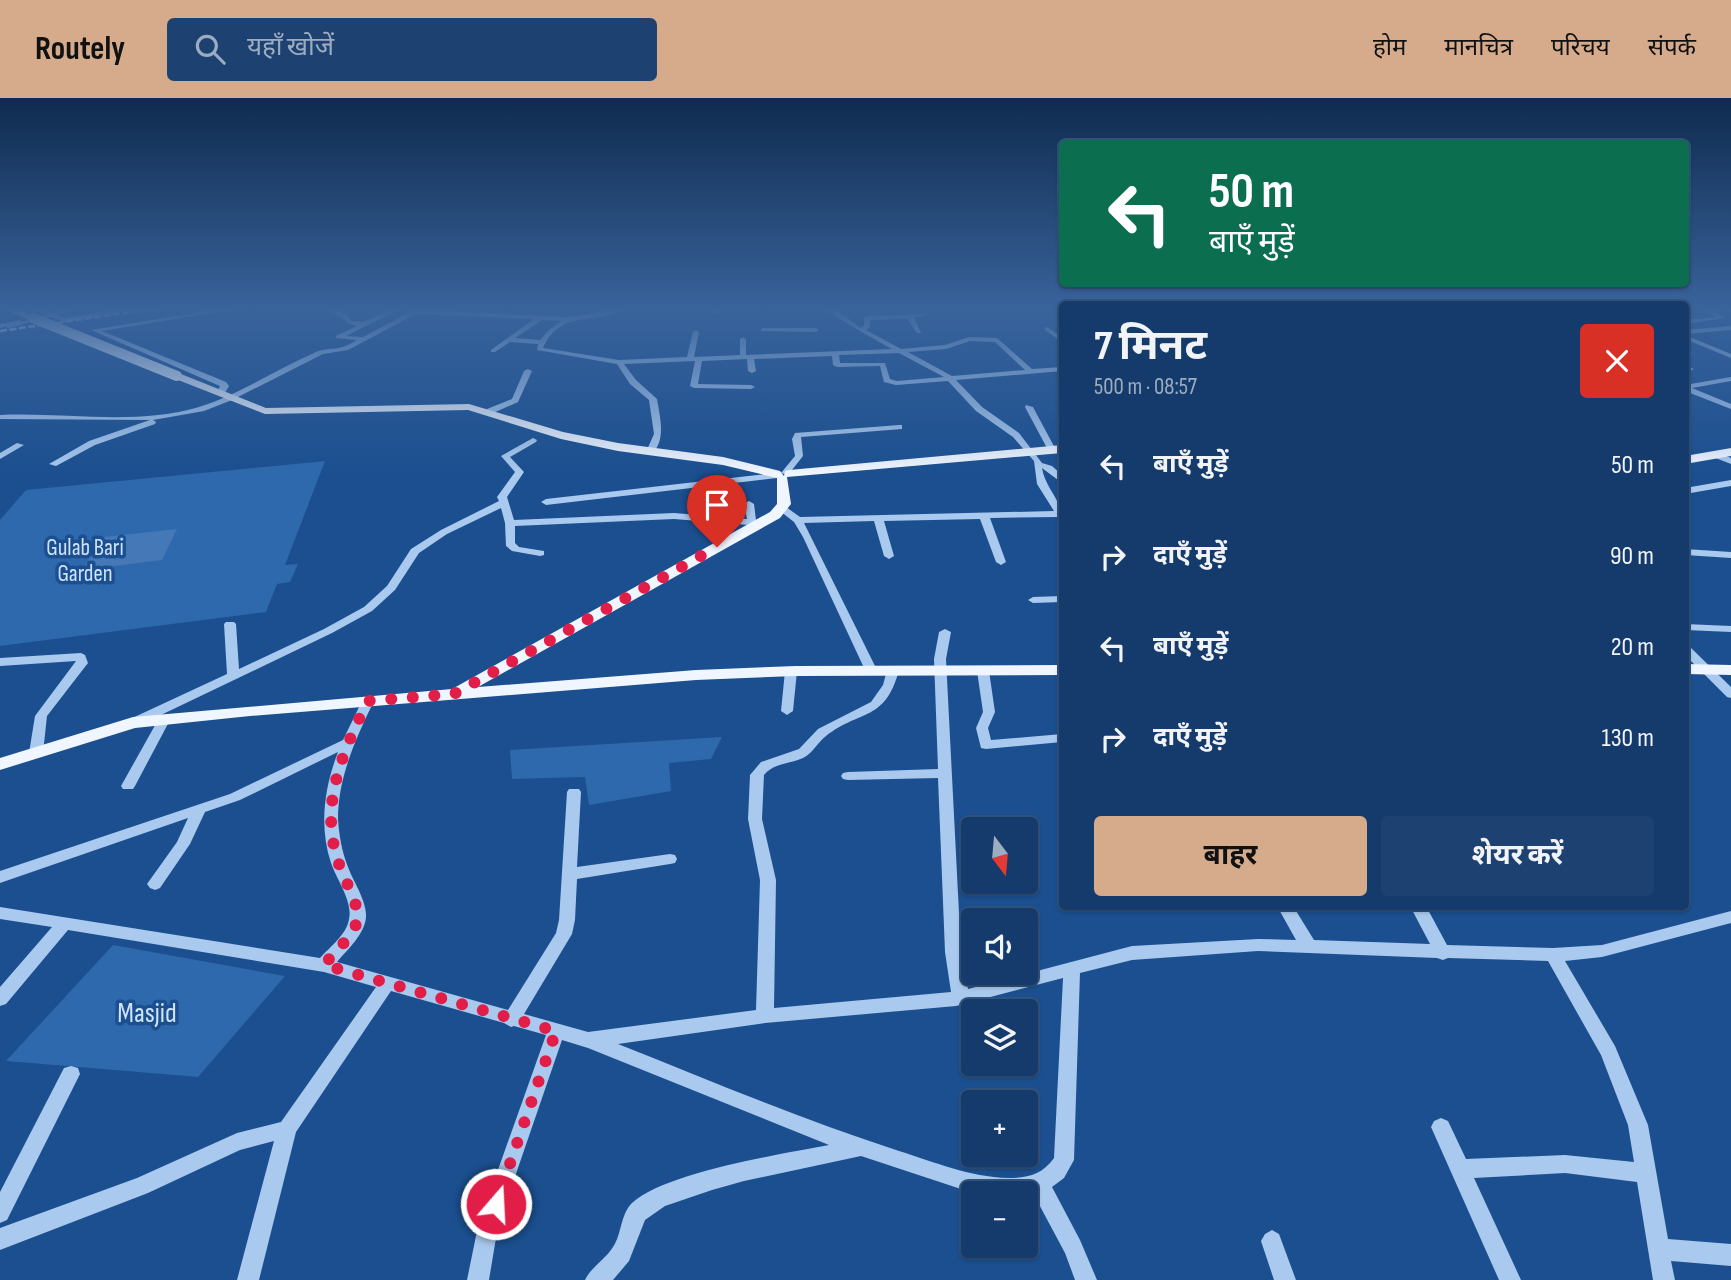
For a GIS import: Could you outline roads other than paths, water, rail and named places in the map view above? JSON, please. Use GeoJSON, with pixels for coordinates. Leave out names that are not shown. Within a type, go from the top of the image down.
{"type":"FeatureCollection","features":[{"type":"Feature","properties":{"kind":"main road"},"geometry":{"type":"LineString","coordinates":[[147,363],[265,411],[469,407],[490,411],[561,435],[650,452],[723,461],[781,475],[1057,449]]}},
{"type":"Feature","properties":{"kind":"main road"},"geometry":{"type":"LineString","coordinates":[[1689,459],[1731,452]]}},
{"type":"Feature","properties":{"kind":"main road"},"geometry":{"type":"LineString","coordinates":[[454,694],[783,509],[781,475]]}},
{"type":"Feature","properties":{"kind":"main road"},"geometry":{"type":"LineString","coordinates":[[1689,669],[1731,670]]}},
{"type":"Feature","properties":{"kind":"main road"},"geometry":{"type":"LineString","coordinates":[[0,764],[132,723],[368,701],[791,671],[1059,670]]}},
{"type":"Feature","properties":{"kind":"street"},"geometry":{"type":"LineString","coordinates":[[173,363],[223,384],[226,396]]}},
{"type":"Feature","properties":{"kind":"street"},"geometry":{"type":"LineString","coordinates":[[0,417],[162,418],[193,413],[297,363]]}},
{"type":"Feature","properties":{"kind":"street"},"geometry":{"type":"LineString","coordinates":[[620,363],[633,382],[653,399],[658,434],[650,452]]}},
{"type":"Feature","properties":{"kind":"street"},"geometry":{"type":"LineString","coordinates":[[695,363],[694,386],[751,387]]}},
{"type":"Feature","properties":{"kind":"street"},"geometry":{"type":"LineString","coordinates":[[749,363],[752,371]]}},
{"type":"Feature","properties":{"kind":"street"},"geometry":{"type":"LineString","coordinates":[[837,363],[883,365],[890,382],[1059,369]]}},
{"type":"Feature","properties":{"kind":"street"},"geometry":{"type":"LineString","coordinates":[[920,363],[951,379],[979,409],[1016,435],[1038,464],[1049,468],[1059,477]]}},
{"type":"Feature","properties":{"kind":"street"},"geometry":{"type":"LineString","coordinates":[[1022,363],[1031,372]]}},
{"type":"Feature","properties":{"kind":"street"},"geometry":{"type":"LineString","coordinates":[[490,411],[515,400],[528,371]]}},
{"type":"Feature","properties":{"kind":"street"},"geometry":{"type":"LineString","coordinates":[[993,375],[1005,387]]}},
{"type":"Feature","properties":{"kind":"street"},"geometry":{"type":"LineString","coordinates":[[1689,386],[1731,379]]}},
{"type":"Feature","properties":{"kind":"street"},"geometry":{"type":"LineString","coordinates":[[1689,389],[1731,407]]}},
{"type":"Feature","properties":{"kind":"street"},"geometry":{"type":"LineString","coordinates":[[1029,407],[1057,449]]}},
{"type":"Feature","properties":{"kind":"street"},"geometry":{"type":"LineString","coordinates":[[53,464],[92,443],[162,418]]}},
{"type":"Feature","properties":{"kind":"street"},"geometry":{"type":"LineString","coordinates":[[546,502],[781,475],[799,456],[796,439],[799,435],[899,427]]}},
{"type":"Feature","properties":{"kind":"street"},"geometry":{"type":"LineString","coordinates":[[533,440],[505,456],[520,472],[516,482],[503,494],[512,547],[540,553]]}},
{"type":"Feature","properties":{"kind":"street"},"geometry":{"type":"LineString","coordinates":[[0,456],[20,445]]}},
{"type":"Feature","properties":{"kind":"street"},"geometry":{"type":"LineString","coordinates":[[1716,455],[1731,461]]}},
{"type":"Feature","properties":{"kind":"street"},"geometry":{"type":"LineString","coordinates":[[1038,464],[1035,470],[1039,481],[1059,511]]}},
{"type":"Feature","properties":{"kind":"street"},"geometry":{"type":"LineString","coordinates":[[1689,490],[1731,483]]}},
{"type":"Feature","properties":{"kind":"street"},"geometry":{"type":"LineString","coordinates":[[132,723],[317,636],[368,608],[391,588],[415,551],[444,532],[505,502]]}},
{"type":"Feature","properties":{"kind":"street"},"geometry":{"type":"LineString","coordinates":[[510,523],[664,516],[757,522],[749,503]]}},
{"type":"Feature","properties":{"kind":"street"},"geometry":{"type":"LineString","coordinates":[[783,509],[798,520],[871,670]]}},
{"type":"Feature","properties":{"kind":"street"},"geometry":{"type":"LineString","coordinates":[[798,520],[1059,515]]}},
{"type":"Feature","properties":{"kind":"street"},"geometry":{"type":"LineString","coordinates":[[984,516],[1001,562]]}},
{"type":"Feature","properties":{"kind":"street"},"geometry":{"type":"LineString","coordinates":[[877,518],[889,556]]}},
{"type":"Feature","properties":{"kind":"street"},"geometry":{"type":"LineString","coordinates":[[1689,552],[1731,555]]}},
{"type":"Feature","properties":{"kind":"street"},"geometry":{"type":"LineString","coordinates":[[1033,600],[1059,599]]}},
{"type":"Feature","properties":{"kind":"street"},"geometry":{"type":"LineString","coordinates":[[230,624],[233,675]]}},
{"type":"Feature","properties":{"kind":"street"},"geometry":{"type":"LineString","coordinates":[[1689,627],[1731,629]]}},
{"type":"Feature","properties":{"kind":"street"},"geometry":{"type":"LineString","coordinates":[[945,632],[941,670],[945,773],[953,952],[961,998]]}},
{"type":"Feature","properties":{"kind":"street"},"geometry":{"type":"LineString","coordinates":[[1689,653],[1731,694]]}},
{"type":"Feature","properties":{"kind":"street"},"geometry":{"type":"LineString","coordinates":[[0,662],[81,657],[82,663],[41,716],[36,753]]}},
{"type":"Feature","properties":{"kind":"street"},"geometry":{"type":"LineString","coordinates":[[765,1016],[768,880],[755,819],[757,775],[763,766],[801,754],[827,730],[880,704],[890,685],[893,670]]}},
{"type":"Feature","properties":{"kind":"street"},"geometry":{"type":"LineString","coordinates":[[787,711],[791,671]]}},
{"type":"Feature","properties":{"kind":"street"},"geometry":{"type":"LineString","coordinates":[[984,671],[989,712],[982,728],[986,745],[999,746],[1059,738]]}},
{"type":"Feature","properties":{"kind":"street"},"geometry":{"type":"LineString","coordinates":[[324,965],[357,923],[359,913],[336,856],[330,825],[331,797],[347,743],[368,701]]}},
{"type":"Feature","properties":{"kind":"street"},"geometry":{"type":"LineString","coordinates":[[128,786],[164,720]]}},
{"type":"Feature","properties":{"kind":"street"},"geometry":{"type":"LineString","coordinates":[[0,877],[263,785],[347,743]]}},
{"type":"Feature","properties":{"kind":"street"},"geometry":{"type":"LineString","coordinates":[[848,776],[945,773]]}},
{"type":"Feature","properties":{"kind":"street"},"geometry":{"type":"LineString","coordinates":[[511,1020],[564,934],[574,792]]}},
{"type":"Feature","properties":{"kind":"street"},"geometry":{"type":"LineString","coordinates":[[155,884],[183,844],[199,809]]}},
{"type":"Feature","properties":{"kind":"street"},"geometry":{"type":"LineString","coordinates":[[570,874],[670,859]]}},
{"type":"Feature","properties":{"kind":"street"},"geometry":{"type":"LineString","coordinates":[[1287,910],[1309,947]]}},
{"type":"Feature","properties":{"kind":"street"},"geometry":{"type":"LineString","coordinates":[[1420,910],[1443,953]]}},
{"type":"Feature","properties":{"kind":"street"},"geometry":{"type":"LineString","coordinates":[[0,914],[324,965],[386,985],[588,1040],[860,1148],[958,1180],[995,1186],[1023,1187],[1047,1181],[1058,1171],[1064,1160],[1072,970]]}},
{"type":"Feature","properties":{"kind":"street"},"geometry":{"type":"LineString","coordinates":[[588,1040],[765,1016],[961,998],[1132,953],[1258,946],[1553,955],[1602,951],[1731,917]]}},
{"type":"Feature","properties":{"kind":"street"},"geometry":{"type":"LineString","coordinates":[[0,999],[65,923]]}},
{"type":"Feature","properties":{"kind":"street"},"geometry":{"type":"LineString","coordinates":[[1553,955],[1609,1052],[1638,1125],[1664,1280]]}},
{"type":"Feature","properties":{"kind":"street"},"geometry":{"type":"LineString","coordinates":[[248,1280],[287,1129],[386,985]]}},
{"type":"Feature","properties":{"kind":"street"},"geometry":{"type":"LineString","coordinates":[[478,1280],[488,1226],[556,1031]]}},
{"type":"Feature","properties":{"kind":"street"},"geometry":{"type":"LineString","coordinates":[[0,1213],[71,1074]]}},
{"type":"Feature","properties":{"kind":"street"},"geometry":{"type":"LineString","coordinates":[[1441,1127],[1510,1280]]}},
{"type":"Feature","properties":{"kind":"street"},"geometry":{"type":"LineString","coordinates":[[0,1239],[141,1186],[237,1142],[287,1129]]}},
{"type":"Feature","properties":{"kind":"street"},"geometry":{"type":"LineString","coordinates":[[596,1280],[619,1258],[626,1244],[630,1223],[640,1209],[666,1194],[860,1148]]}},
{"type":"Feature","properties":{"kind":"street"},"geometry":{"type":"LineString","coordinates":[[1460,1169],[1565,1164],[1646,1173]]}},
{"type":"Feature","properties":{"kind":"street"},"geometry":{"type":"LineString","coordinates":[[1039,1183],[1073,1247],[1086,1280]]}},
{"type":"Feature","properties":{"kind":"street"},"geometry":{"type":"LineString","coordinates":[[1272,1241],[1284,1280]]}},
{"type":"Feature","properties":{"kind":"street"},"geometry":{"type":"LineString","coordinates":[[1658,1249],[1731,1255]]}},
{"type":"Feature","properties":{"kind":"park label","name":"Gulab Bari Garden"},"geometry":{"type":"Point","coordinates":[85,560]}},
{"type":"Feature","properties":{"kind":"park label","name":"Masjid"},"geometry":{"type":"Point","coordinates":[147,1012]}}]}
